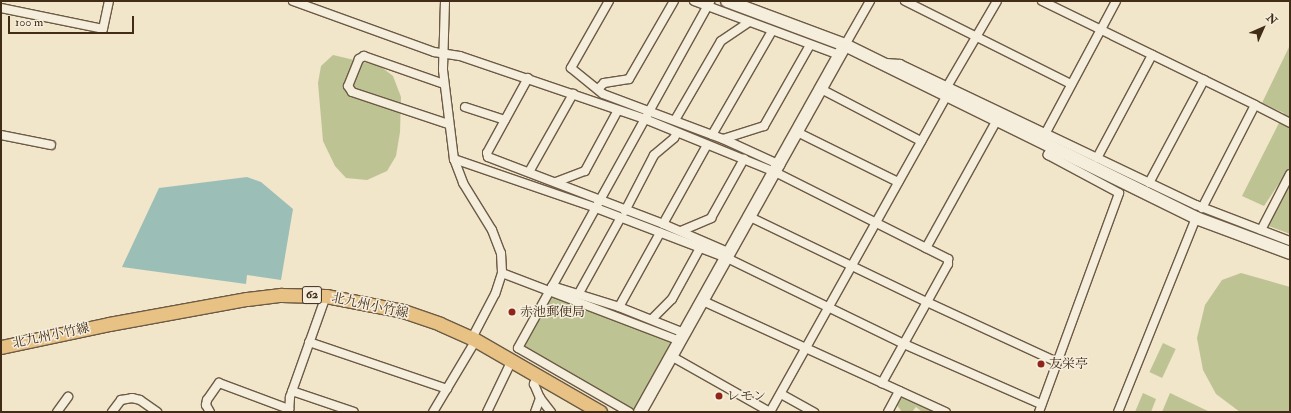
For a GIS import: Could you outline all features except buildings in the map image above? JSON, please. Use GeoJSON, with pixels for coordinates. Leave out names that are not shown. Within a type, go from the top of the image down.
{"type":"FeatureCollection","features":[{"type":"Feature","properties":{"kind":"main road","name":"北九州小竹線"},"geometry":{"type":"LineString","coordinates":[[1,346],[109,324],[247,299],[281,295],[326,296],[403,311],[474,339],[538,375],[597,411]]}},
{"type":"Feature","properties":{"kind":"street"},"geometry":{"type":"LineString","coordinates":[[1,8],[103,28],[109,1]]}},
{"type":"Feature","properties":{"kind":"street"},"geometry":{"type":"LineString","coordinates":[[293,1],[434,52],[444,53],[528,78],[618,110],[675,120],[723,139],[778,168],[875,223],[948,259],[948,264],[882,383]]}},
{"type":"Feature","properties":{"kind":"street"},"geometry":{"type":"LineString","coordinates":[[433,412],[474,339],[502,273],[501,253],[492,230],[463,183],[454,159],[448,124],[444,84],[445,1]]}},
{"type":"Feature","properties":{"kind":"street"},"geometry":{"type":"LineString","coordinates":[[609,1],[571,68],[598,89],[677,133],[744,159],[778,168]]}},
{"type":"Feature","properties":{"kind":"street"},"geometry":{"type":"LineString","coordinates":[[598,89],[604,83],[629,79],[674,1]]}},
{"type":"Feature","properties":{"kind":"street"},"geometry":{"type":"LineString","coordinates":[[694,1],[708,3],[749,22],[810,45],[842,50]]}},
{"type":"Feature","properties":{"kind":"street"},"geometry":{"type":"LineString","coordinates":[[727,1],[842,50],[881,63],[947,90],[1196,218],[1290,253]]}},
{"type":"Feature","properties":{"kind":"street"},"geometry":{"type":"LineString","coordinates":[[640,412],[729,256],[870,1]]}},
{"type":"Feature","properties":{"kind":"street"},"geometry":{"type":"LineString","coordinates":[[905,1],[1072,84]]}},
{"type":"Feature","properties":{"kind":"street"},"geometry":{"type":"LineString","coordinates":[[671,356],[770,412],[807,349],[947,90],[997,1]]}},
{"type":"Feature","properties":{"kind":"street"},"geometry":{"type":"LineString","coordinates":[[1042,1],[1290,123]]}},
{"type":"Feature","properties":{"kind":"street"},"geometry":{"type":"LineString","coordinates":[[454,159],[598,205],[625,210],[681,231],[829,308],[1040,408],[1119,193],[1048,156],[1046,140],[1072,84],[1116,1]]}},
{"type":"Feature","properties":{"kind":"street"},"geometry":{"type":"LineString","coordinates":[[629,412],[518,348],[708,3]]}},
{"type":"Feature","properties":{"kind":"street"},"geometry":{"type":"LineString","coordinates":[[675,120],[721,41],[749,22]]}},
{"type":"Feature","properties":{"kind":"street"},"geometry":{"type":"LineString","coordinates":[[712,135],[772,31]]}},
{"type":"Feature","properties":{"kind":"street"},"geometry":{"type":"LineString","coordinates":[[723,139],[764,126],[810,45]]}},
{"type":"Feature","properties":{"kind":"street"},"geometry":{"type":"LineString","coordinates":[[1097,158],[1152,55]]}},
{"type":"Feature","properties":{"kind":"street"},"geometry":{"type":"LineString","coordinates":[[444,84],[364,56],[358,58],[348,86],[352,92],[448,124]]}},
{"type":"Feature","properties":{"kind":"street"},"geometry":{"type":"LineString","coordinates":[[528,78],[486,153],[488,157],[556,182],[620,219],[700,248],[729,256]]}},
{"type":"Feature","properties":{"kind":"street"},"geometry":{"type":"LineString","coordinates":[[1149,183],[1204,80]]}},
{"type":"Feature","properties":{"kind":"street"},"geometry":{"type":"LineString","coordinates":[[820,89],[921,140]]}},
{"type":"Feature","properties":{"kind":"street"},"geometry":{"type":"LineString","coordinates":[[947,90],[997,120],[1046,140],[1097,158],[1202,208],[1290,241]]}},
{"type":"Feature","properties":{"kind":"street"},"geometry":{"type":"LineString","coordinates":[[529,172],[573,94]]}},
{"type":"Feature","properties":{"kind":"street"},"geometry":{"type":"LineString","coordinates":[[1202,208],[1255,105]]}},
{"type":"Feature","properties":{"kind":"street"},"geometry":{"type":"LineString","coordinates":[[465,107],[505,120]]}},
{"type":"Feature","properties":{"kind":"street"},"geometry":{"type":"LineString","coordinates":[[556,182],[585,171],[618,110]]}},
{"type":"Feature","properties":{"kind":"street"},"geometry":{"type":"LineString","coordinates":[[926,248],[997,120]]}},
{"type":"Feature","properties":{"kind":"street"},"geometry":{"type":"LineString","coordinates":[[797,132],[898,182]]}},
{"type":"Feature","properties":{"kind":"street"},"geometry":{"type":"LineString","coordinates":[[625,210],[654,155],[677,133]]}},
{"type":"Feature","properties":{"kind":"street"},"geometry":{"type":"LineString","coordinates":[[1,135],[50,145]]}},
{"type":"Feature","properties":{"kind":"street"},"geometry":{"type":"LineString","coordinates":[[663,224],[707,144]]}},
{"type":"Feature","properties":{"kind":"street"},"geometry":{"type":"LineString","coordinates":[[681,231],[711,218],[744,159]]}},
{"type":"Feature","properties":{"kind":"street"},"geometry":{"type":"LineString","coordinates":[[1260,230],[1290,174]]}},
{"type":"Feature","properties":{"kind":"street"},"geometry":{"type":"LineString","coordinates":[[750,217],[852,267],[1057,362]]}},
{"type":"Feature","properties":{"kind":"street"},"geometry":{"type":"LineString","coordinates":[[1118,412],[1196,218]]}},
{"type":"Feature","properties":{"kind":"street"},"geometry":{"type":"LineString","coordinates":[[579,294],[620,219]]}},
{"type":"Feature","properties":{"kind":"street"},"geometry":{"type":"LineString","coordinates":[[619,307],[660,233]]}},
{"type":"Feature","properties":{"kind":"street"},"geometry":{"type":"LineString","coordinates":[[652,319],[672,299],[700,248]]}},
{"type":"Feature","properties":{"kind":"street"},"geometry":{"type":"LineString","coordinates":[[502,273],[682,337]]}},
{"type":"Feature","properties":{"kind":"street"},"geometry":{"type":"LineString","coordinates":[[550,289],[579,294],[619,307],[652,319],[682,337]]}},
{"type":"Feature","properties":{"kind":"street"},"geometry":{"type":"LineString","coordinates":[[210,412],[206,405],[207,400],[219,383],[289,411],[292,391],[326,296]]}},
{"type":"Feature","properties":{"kind":"street"},"geometry":{"type":"LineString","coordinates":[[703,301],[946,412]]}},
{"type":"Feature","properties":{"kind":"street"},"geometry":{"type":"LineString","coordinates":[[309,342],[447,389]]}},
{"type":"Feature","properties":{"kind":"street"},"geometry":{"type":"LineString","coordinates":[[487,412],[512,360]]}},
{"type":"Feature","properties":{"kind":"street"},"geometry":{"type":"LineString","coordinates":[[538,375],[534,384],[540,398],[551,412]]}},
{"type":"Feature","properties":{"kind":"street"},"geometry":{"type":"LineString","coordinates":[[292,391],[354,412]]}},
{"type":"Feature","properties":{"kind":"street"},"geometry":{"type":"LineString","coordinates":[[888,412],[899,391]]}},
{"type":"Feature","properties":{"kind":"street"},"geometry":{"type":"LineString","coordinates":[[781,394],[814,412]]}},
{"type":"Feature","properties":{"kind":"street"},"geometry":{"type":"LineString","coordinates":[[57,412],[68,397]]}},
{"type":"Feature","properties":{"kind":"street"},"geometry":{"type":"LineString","coordinates":[[112,412],[122,400],[132,398],[140,400],[158,412]]}},
{"type":"Feature","properties":{"kind":"street"},"geometry":{"type":"LineString","coordinates":[[535,412],[540,398]]}},
{"type":"Feature","properties":{"kind":"green space"},"geometry":{"type":"Polygon","coordinates":[[[1290,45],[1290,167],[1264,206],[1242,196],[1284,113],[1262,103],[1290,45]]]}},
{"type":"Feature","properties":{"kind":"green space"},"geometry":{"type":"Polygon","coordinates":[[[333,55],[380,66],[393,76],[401,97],[400,132],[396,156],[387,171],[367,180],[346,178],[335,166],[323,141],[318,83],[321,66],[333,55]]]}},
{"type":"Feature","properties":{"kind":"green space"},"geometry":{"type":"Polygon","coordinates":[[[1290,182],[1290,234],[1266,225],[1290,182]]]}},
{"type":"Feature","properties":{"kind":"green space"},"geometry":{"type":"Polygon","coordinates":[[[1241,273],[1290,287],[1290,412],[1240,412],[1216,394],[1203,370],[1197,338],[1205,305],[1222,280],[1241,273]]]}},
{"type":"Feature","properties":{"kind":"green space"},"geometry":{"type":"Polygon","coordinates":[[[551,296],[669,339],[672,342],[634,409],[629,409],[524,347],[522,342],[551,296]]]}},
{"type":"Feature","properties":{"kind":"green space"},"geometry":{"type":"Polygon","coordinates":[[[1163,343],[1176,349],[1162,378],[1149,372],[1163,343]]]}},
{"type":"Feature","properties":{"kind":"green space"},"geometry":{"type":"Polygon","coordinates":[[[1143,393],[1156,399],[1151,412],[1135,412],[1143,393]]]}},
{"type":"Feature","properties":{"kind":"green space"},"geometry":{"type":"Polygon","coordinates":[[[1170,393],[1210,412],[1162,412],[1170,393]]]}},
{"type":"Feature","properties":{"kind":"green space"},"geometry":{"type":"Polygon","coordinates":[[[901,397],[936,412],[922,412],[916,407],[912,412],[902,412],[896,404],[901,397]]]}},
{"type":"Feature","properties":{"kind":"water"},"geometry":{"type":"Polygon","coordinates":[[[247,177],[261,182],[293,209],[281,280],[247,275],[246,284],[122,267],[159,188],[247,177]]]}},
{"type":"Feature","properties":{"kind":"place","name":"赤池郵便局"},"geometry":{"type":"Point","coordinates":[512,312]}},
{"type":"Feature","properties":{"kind":"place","name":"友栄亭"},"geometry":{"type":"Point","coordinates":[1041,364]}},
{"type":"Feature","properties":{"kind":"place","name":"レモン"},"geometry":{"type":"Point","coordinates":[719,396]}}]}
